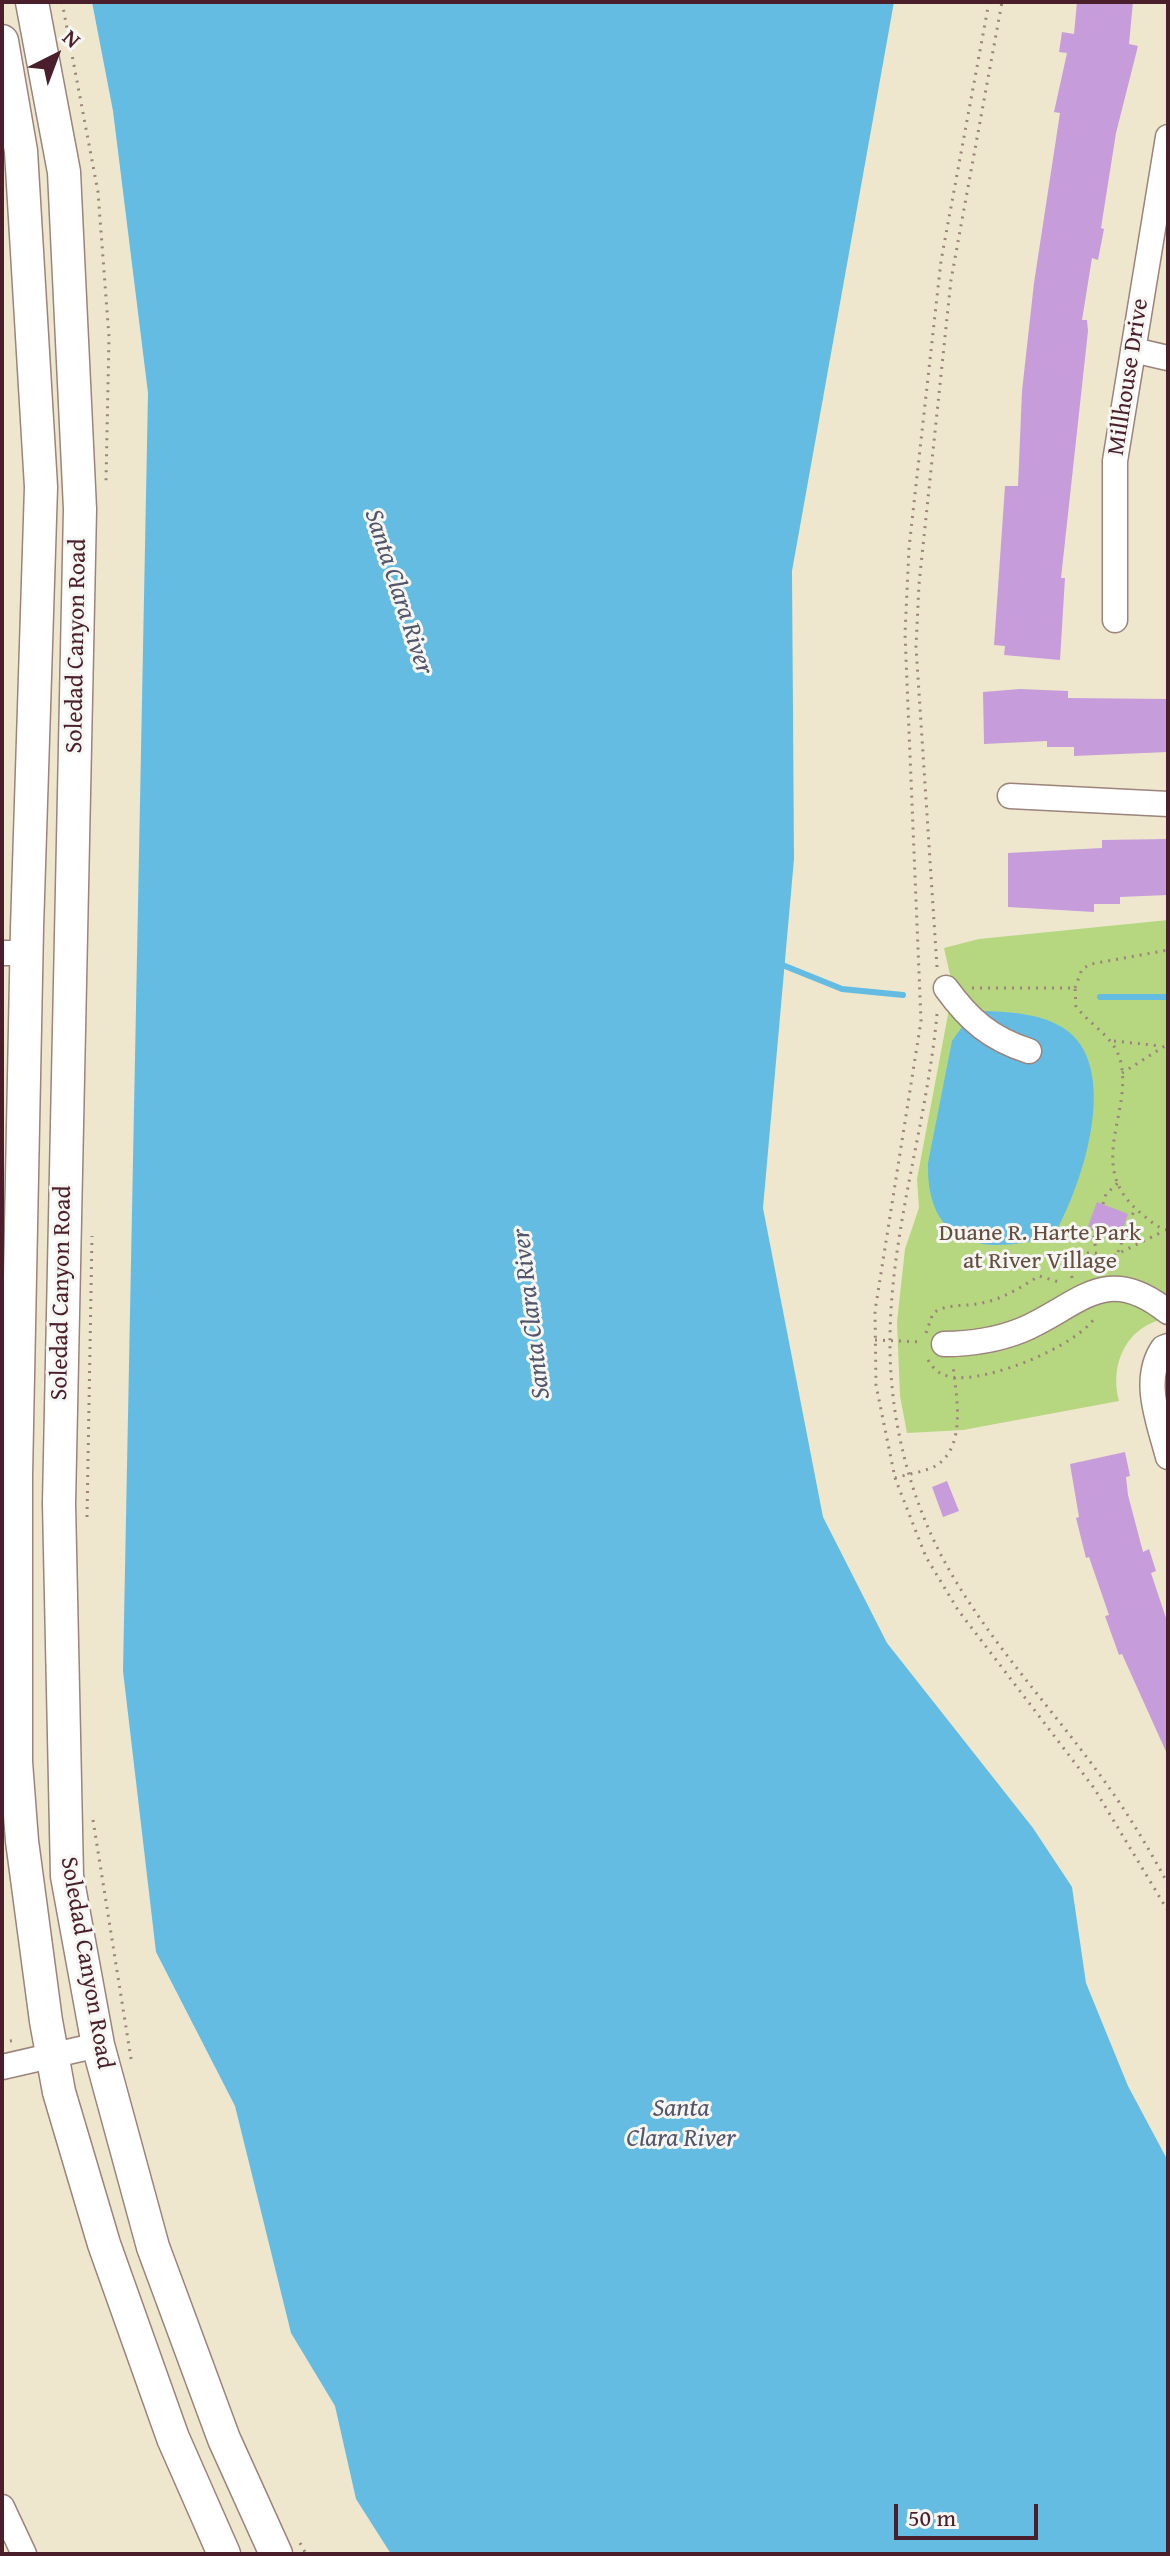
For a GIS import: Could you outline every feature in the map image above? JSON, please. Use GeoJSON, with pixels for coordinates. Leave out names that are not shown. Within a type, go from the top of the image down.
{"type":"FeatureCollection","features":[{"type":"Feature","properties":{"kind":"main road","name":"Soledad Canyon Road"},"geometry":{"type":"LineString","coordinates":[[32,2],[64,172],[80,509],[59,1478],[67,1876],[113,2041],[153,2247],[224,2439],[288,2547]]}},
{"type":"Feature","properties":{"kind":"main road","name":"Soledad Canyon Road"},"geometry":{"type":"LineString","coordinates":[[2,41],[21,151],[41,487],[14,953],[19,1235],[16,1762],[22,1841],[59,2092],[104,2244],[173,2438],[224,2554]]}},
{"type":"Feature","properties":{"kind":"main road"},"geometry":{"type":"LineString","coordinates":[[30,303],[70,306]]}},
{"type":"Feature","properties":{"kind":"main road"},"geometry":{"type":"LineString","coordinates":[[19,1235],[31,1240],[43,1263],[41,1452],[47,1467],[59,1478]]}},
{"type":"Feature","properties":{"kind":"street","name":"Millhouse Drive"},"geometry":{"type":"LineString","coordinates":[[1115,620],[1115,461],[1168,137]]}},
{"type":"Feature","properties":{"kind":"street"},"geometry":{"type":"LineString","coordinates":[[1133,350],[1168,358]]}},
{"type":"Feature","properties":{"kind":"street"},"geometry":{"type":"LineString","coordinates":[[1010,796],[1168,804]]}},
{"type":"Feature","properties":{"kind":"street"},"geometry":{"type":"LineString","coordinates":[[946,988],[976,1025],[993,1037],[1029,1051]]}},
{"type":"Feature","properties":{"kind":"street"},"geometry":{"type":"LineString","coordinates":[[944,1344],[974,1344],[1023,1329],[1087,1292],[1103,1289],[1134,1293],[1168,1312]]}},
{"type":"Feature","properties":{"kind":"street"},"geometry":{"type":"LineString","coordinates":[[1160,1355],[1152,1390],[1168,1457]]}},
{"type":"Feature","properties":{"kind":"street"},"geometry":{"type":"LineString","coordinates":[[2,2067],[113,2041]]}},
{"type":"Feature","properties":{"kind":"street"},"geometry":{"type":"LineString","coordinates":[[2,2507],[24,2554]]}},
{"type":"Feature","properties":{"kind":"path"},"geometry":{"type":"LineString","coordinates":[[1161,1046],[1114,1041],[1084,1017],[1076,1006],[1075,988],[1082,969],[1091,964],[1168,950]]}},
{"type":"Feature","properties":{"kind":"path"},"geometry":{"type":"LineString","coordinates":[[920,988],[1075,988]]}},
{"type":"Feature","properties":{"kind":"path"},"geometry":{"type":"LineString","coordinates":[[1114,1041],[1122,1073],[1121,1096],[1112,1139],[1112,1163],[1119,1182],[1135,1208],[1166,1230]]}},
{"type":"Feature","properties":{"kind":"path"},"geometry":{"type":"LineString","coordinates":[[1122,1073],[1168,1044]]}},
{"type":"Feature","properties":{"kind":"path"},"geometry":{"type":"LineString","coordinates":[[1103,1204],[1106,1194],[1119,1182]]}},
{"type":"Feature","properties":{"kind":"path"},"geometry":{"type":"LineString","coordinates":[[1118,1252],[1135,1208]]}},
{"type":"Feature","properties":{"kind":"path"},"geometry":{"type":"LineString","coordinates":[[1093,1228],[1096,1252]]}},
{"type":"Feature","properties":{"kind":"path"},"geometry":{"type":"LineString","coordinates":[[1107,1259],[1166,1230]]}},
{"type":"Feature","properties":{"kind":"path"},"geometry":{"type":"LineString","coordinates":[[1073,1283],[1071,1269],[1075,1259],[1084,1253],[1096,1252],[1107,1259],[1113,1273]]}},
{"type":"Feature","properties":{"kind":"path"},"geometry":{"type":"LineString","coordinates":[[875,1340],[944,1344],[952,1354],[957,1430],[952,1449],[936,1465],[895,1478]]}},
{"type":"Feature","properties":{"kind":"path"},"geometry":{"type":"LineString","coordinates":[[113,2041],[134,2078]]}},
{"type":"Feature","properties":{"kind":"path"},"geometry":{"type":"LineString","coordinates":[[288,2547],[306,2554]]}},
{"type":"Feature","properties":{"kind":"green space","name":"Duane R. Harte Park at River Village"},"geometry":{"type":"Polygon","coordinates":[[[1168,920],[1168,1318],[1142,1329],[1124,1348],[1117,1373],[1119,1401],[963,1430],[907,1433],[900,1396],[897,1322],[905,1249],[919,1208],[917,1179],[953,988],[944,948],[979,939],[1168,920]]]}},
{"type":"Feature","properties":{"kind":"water","name":"Santa Clara River"},"geometry":{"type":"Polygon","coordinates":[[[92,2],[894,2],[792,571],[794,859],[763,1208],[823,1517],[887,1643],[1033,1828],[1072,1887],[1086,1983],[1128,2086],[1168,2161],[1168,2554],[391,2554],[356,2499],[335,2406],[291,2333],[235,2106],[156,1952],[123,1671],[148,393],[113,111],[92,2]]]}},
{"type":"Feature","properties":{"kind":"water"},"geometry":{"type":"Polygon","coordinates":[[[986,1011],[1029,1015],[1060,1026],[1084,1051],[1092,1075],[1094,1102],[1091,1132],[1075,1189],[1054,1235],[1029,1242],[1005,1245],[965,1239],[949,1228],[937,1213],[930,1191],[928,1163],[952,1041],[969,1017],[986,1011]]]}},
{"type":"Feature","properties":{"kind":"building"},"geometry":{"type":"Polygon","coordinates":[[[1077,2],[1133,2],[1129,44],[1138,46],[1116,133],[1101,228],[1104,229],[1098,260],[1092,258],[1082,320],[1087,320],[1088,331],[1061,578],[1065,578],[1060,660],[1004,655],[1005,646],[994,645],[1005,486],[1018,486],[1022,391],[1034,283],[1060,113],[1054,112],[1067,53],[1059,52],[1062,32],[1074,34],[1077,2]]]}},
{"type":"Feature","properties":{"kind":"building"},"geometry":{"type":"Polygon","coordinates":[[[1020,689],[1068,691],[1068,698],[1168,699],[1168,752],[1074,756],[1074,747],[1047,747],[1047,741],[984,744],[983,692],[1020,689]]]}},
{"type":"Feature","properties":{"kind":"building"},"geometry":{"type":"Polygon","coordinates":[[[1168,839],[1168,895],[1120,897],[1120,904],[1094,904],[1094,912],[1008,907],[1008,853],[1102,848],[1102,840],[1168,839]]]}},
{"type":"Feature","properties":{"kind":"building"},"geometry":{"type":"Polygon","coordinates":[[[1097,1202],[1128,1214],[1120,1238],[1088,1226],[1097,1202]]]}},
{"type":"Feature","properties":{"kind":"building"},"geometry":{"type":"Polygon","coordinates":[[[1125,1452],[1130,1476],[1126,1477],[1128,1495],[1143,1552],[1149,1549],[1156,1571],[1151,1573],[1168,1624],[1168,1756],[1122,1654],[1119,1655],[1105,1616],[1109,1615],[1089,1557],[1086,1558],[1076,1518],[1079,1517],[1070,1464],[1125,1452]]]}},
{"type":"Feature","properties":{"kind":"building"},"geometry":{"type":"Polygon","coordinates":[[[947,1481],[959,1511],[943,1517],[932,1487],[947,1481]]]}},
{"type":"Feature","properties":{"kind":"waterway"},"geometry":{"type":"LineString","coordinates":[[780,964],[842,989],[903,995]]}},
{"type":"Feature","properties":{"kind":"waterway"},"geometry":{"type":"LineString","coordinates":[[1100,997],[1168,997]]}}]}
